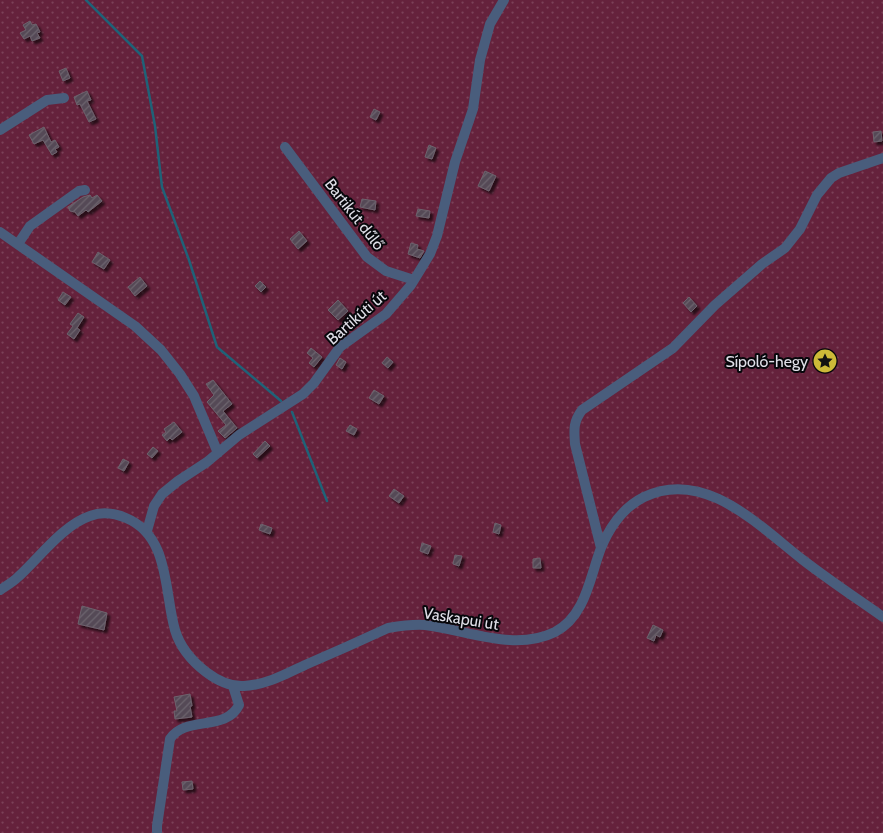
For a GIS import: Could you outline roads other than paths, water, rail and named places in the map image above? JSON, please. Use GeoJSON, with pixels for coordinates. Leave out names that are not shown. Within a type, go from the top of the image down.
{"type":"FeatureCollection","features":[{"type":"Feature","properties":{"kind":"street","name":"Bartikúti út"},"geometry":{"type":"LineString","coordinates":[[146,531],[154,506],[162,494],[218,453],[239,435],[308,389],[340,347],[386,314],[414,280],[430,254],[437,236],[455,162],[474,109],[480,60],[490,24],[504,0]]}},
{"type":"Feature","properties":{"kind":"street"},"geometry":{"type":"LineString","coordinates":[[0,130],[47,100],[64,98]]}},
{"type":"Feature","properties":{"kind":"street","name":"Bartikút dűlő"},"geometry":{"type":"LineString","coordinates":[[285,147],[367,257],[386,271],[414,280]]}},
{"type":"Feature","properties":{"kind":"street"},"geometry":{"type":"LineString","coordinates":[[601,548],[575,444],[573,429],[575,419],[582,410],[673,348],[715,305],[762,264],[785,248],[800,229],[817,196],[831,178],[839,173],[883,158]]}},
{"type":"Feature","properties":{"kind":"street"},"geometry":{"type":"LineString","coordinates":[[18,244],[30,226],[79,191],[85,190]]}},
{"type":"Feature","properties":{"kind":"street"},"geometry":{"type":"LineString","coordinates":[[0,232],[135,326],[161,350],[194,396],[218,453]]}},
{"type":"Feature","properties":{"kind":"street","name":"Vaskapui út"},"geometry":{"type":"LineString","coordinates":[[234,686],[252,685],[273,679],[388,628],[424,625],[506,640],[528,640],[557,631],[569,621],[584,600],[601,548],[619,516],[636,501],[657,491],[674,489],[693,490],[710,494],[738,510],[819,572],[883,617]]}},
{"type":"Feature","properties":{"kind":"street"},"geometry":{"type":"LineString","coordinates":[[0,590],[17,579],[66,531],[89,516],[103,513],[117,514],[132,520],[146,531],[160,554],[176,631],[181,643],[200,667],[213,677],[234,686],[239,705],[235,713],[227,718],[182,728],[174,732],[170,739],[157,826],[158,833]]}},
{"type":"Feature","properties":{"kind":"waterway"},"geometry":{"type":"LineString","coordinates":[[86,0],[142,56],[155,126],[162,187],[189,260],[217,347],[281,401]]}},
{"type":"Feature","properties":{"kind":"waterway"},"geometry":{"type":"LineString","coordinates":[[292,412],[327,501]]}},
{"type":"Feature","properties":{"kind":"place","name":"Sípoló-hegy"},"geometry":{"type":"Point","coordinates":[825,361]}}]}
